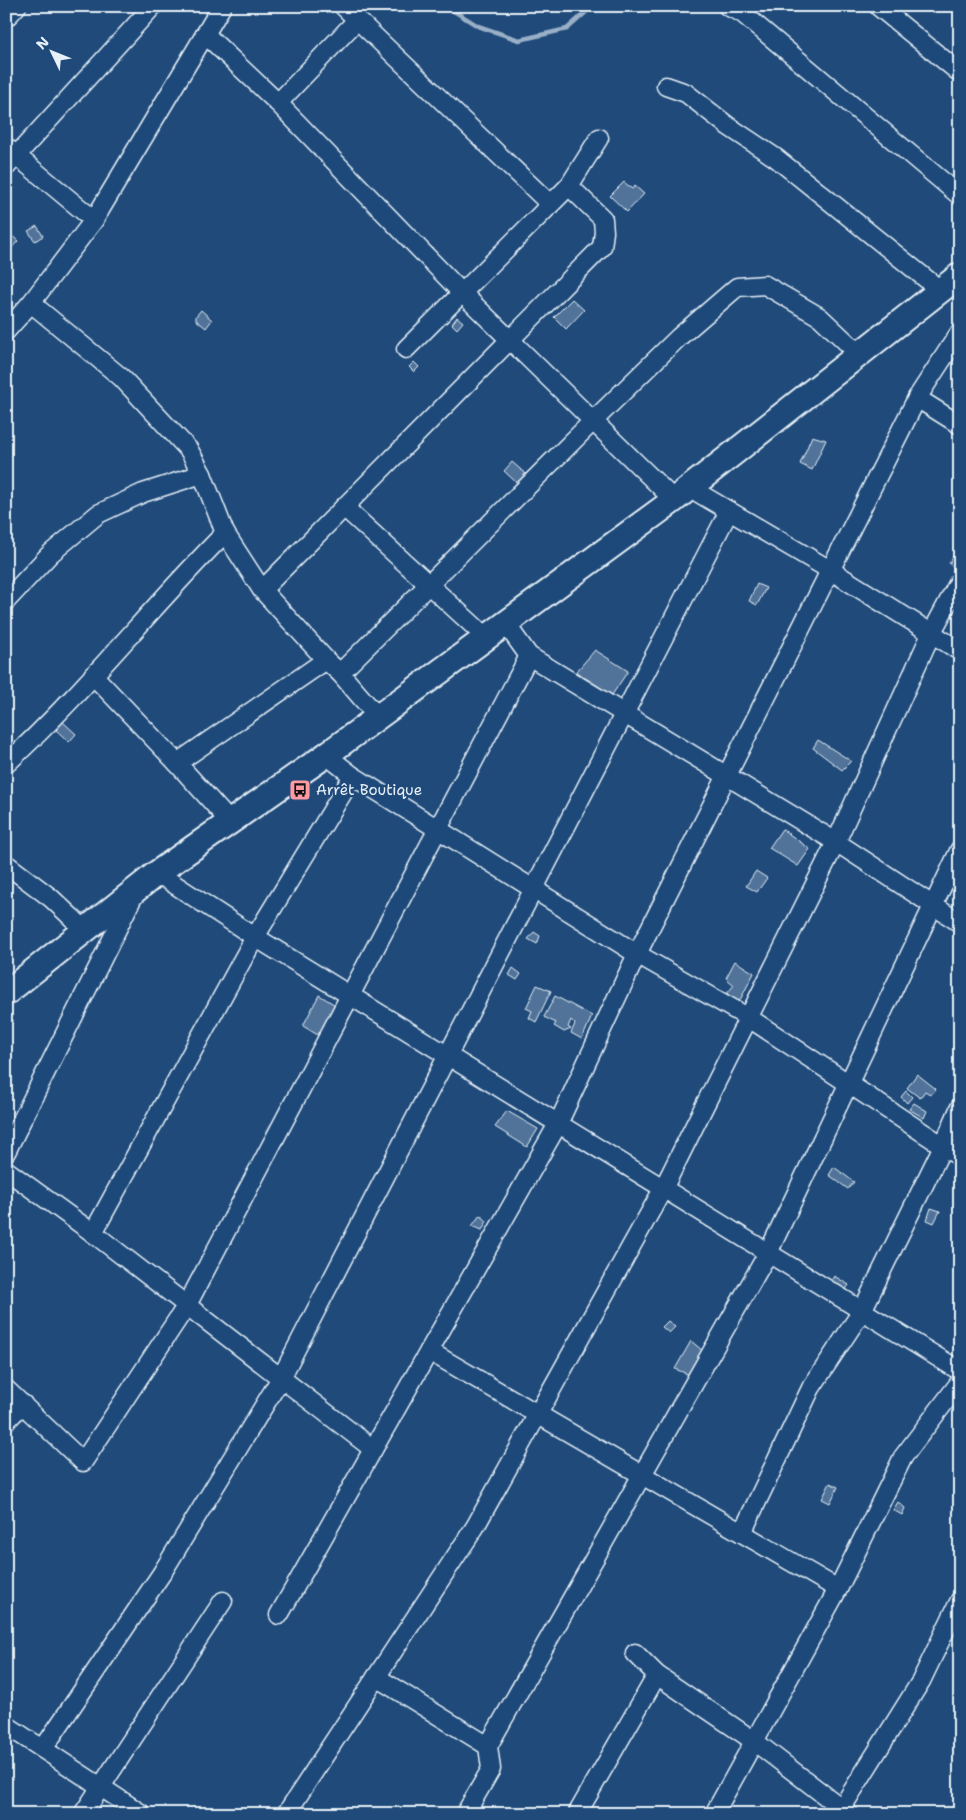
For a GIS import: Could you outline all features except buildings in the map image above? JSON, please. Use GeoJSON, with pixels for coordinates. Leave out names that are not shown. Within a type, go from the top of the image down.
{"type":"FeatureCollection","features":[{"type":"Feature","properties":{"kind":"main road"},"geometry":{"type":"LineString","coordinates":[[6,993],[158,873],[326,755],[682,494],[859,354],[954,283]]}},
{"type":"Feature","properties":{"kind":"street"},"geometry":{"type":"LineString","coordinates":[[6,18],[17,6]]}},
{"type":"Feature","properties":{"kind":"street"},"geometry":{"type":"LineString","coordinates":[[94,220],[10,157],[153,6]]}},
{"type":"Feature","properties":{"kind":"street"},"geometry":{"type":"LineString","coordinates":[[6,330],[31,303],[94,220],[222,6]]}},
{"type":"Feature","properties":{"kind":"street"},"geometry":{"type":"LineString","coordinates":[[343,6],[550,204]]}},
{"type":"Feature","properties":{"kind":"street"},"geometry":{"type":"LineString","coordinates":[[727,6],[742,13],[960,196]]}},
{"type":"Feature","properties":{"kind":"street"},"geometry":{"type":"LineString","coordinates":[[878,6],[960,73]]}},
{"type":"Feature","properties":{"kind":"street"},"geometry":{"type":"LineString","coordinates":[[278,103],[357,20]]}},
{"type":"Feature","properties":{"kind":"street"},"geometry":{"type":"LineString","coordinates":[[206,34],[278,103],[462,293],[592,421],[682,494],[729,510],[960,651]]}},
{"type":"Feature","properties":{"kind":"street"},"geometry":{"type":"LineString","coordinates":[[666,86],[686,93],[728,126],[954,283]]}},
{"type":"Feature","properties":{"kind":"street"},"geometry":{"type":"LineString","coordinates":[[406,349],[569,186],[599,138]]}},
{"type":"Feature","properties":{"kind":"street"},"geometry":{"type":"LineString","coordinates":[[262,590],[602,247],[604,232],[602,218],[569,186]]}},
{"type":"Feature","properties":{"kind":"street"},"geometry":{"type":"LineString","coordinates":[[340,673],[592,421],[679,337],[737,287],[765,285],[820,317],[859,354]]}},
{"type":"Feature","properties":{"kind":"street"},"geometry":{"type":"LineString","coordinates":[[31,303],[122,378],[189,450],[202,474],[225,533],[262,590],[340,673],[377,716]]}},
{"type":"Feature","properties":{"kind":"street"},"geometry":{"type":"LineString","coordinates":[[279,1615],[558,1124],[637,954],[917,398],[960,332]]}},
{"type":"Feature","properties":{"kind":"street"},"geometry":{"type":"LineString","coordinates":[[917,398],[960,425]]}},
{"type":"Feature","properties":{"kind":"street"},"geometry":{"type":"LineString","coordinates":[[6,601],[50,554],[98,514],[142,493],[202,474]]}},
{"type":"Feature","properties":{"kind":"street"},"geometry":{"type":"LineString","coordinates":[[344,506],[487,638]]}},
{"type":"Feature","properties":{"kind":"street"},"geometry":{"type":"LineString","coordinates":[[43,1749],[162,1573],[281,1378],[729,510]]}},
{"type":"Feature","properties":{"kind":"street"},"geometry":{"type":"LineString","coordinates":[[6,764],[94,675],[155,605],[225,533]]}},
{"type":"Feature","properties":{"kind":"street"},"geometry":{"type":"LineString","coordinates":[[286,1814],[475,1527],[664,1189],[836,842],[931,634],[960,580]]}},
{"type":"Feature","properties":{"kind":"street"},"geometry":{"type":"LineString","coordinates":[[506,624],[529,656],[836,842],[960,923]]}},
{"type":"Feature","properties":{"kind":"street"},"geometry":{"type":"LineString","coordinates":[[6,1389],[83,1462],[187,1306],[529,656]]}},
{"type":"Feature","properties":{"kind":"street"},"geometry":{"type":"LineString","coordinates":[[177,763],[326,660]]}},
{"type":"Feature","properties":{"kind":"street"},"geometry":{"type":"LineString","coordinates":[[94,675],[230,822]]}},
{"type":"Feature","properties":{"kind":"street"},"geometry":{"type":"LineString","coordinates":[[326,755],[353,776],[637,954],[749,1018],[960,1157]]}},
{"type":"Feature","properties":{"kind":"street"},"geometry":{"type":"LineString","coordinates":[[93,1233],[255,937],[353,776]]}},
{"type":"Feature","properties":{"kind":"street"},"geometry":{"type":"LineString","coordinates":[[465,1814],[491,1769],[488,1746],[768,1253],[960,849]]}},
{"type":"Feature","properties":{"kind":"street"},"geometry":{"type":"LineString","coordinates":[[6,864],[51,898],[85,930]]}},
{"type":"Feature","properties":{"kind":"street"},"geometry":{"type":"LineString","coordinates":[[158,873],[255,937],[960,1371]]}},
{"type":"Feature","properties":{"kind":"street"},"geometry":{"type":"LineString","coordinates":[[6,1152],[137,890]]}},
{"type":"Feature","properties":{"kind":"street"},"geometry":{"type":"LineString","coordinates":[[742,1533],[810,1388],[862,1311],[943,1146],[960,1107]]}},
{"type":"Feature","properties":{"kind":"street"},"geometry":{"type":"LineString","coordinates":[[6,1170],[93,1233],[373,1449]]}},
{"type":"Feature","properties":{"kind":"street"},"geometry":{"type":"LineString","coordinates":[[428,1352],[838,1589]]}},
{"type":"Feature","properties":{"kind":"street"},"geometry":{"type":"LineString","coordinates":[[714,1814],[838,1589],[903,1457],[960,1382]]}},
{"type":"Feature","properties":{"kind":"street"},"geometry":{"type":"LineString","coordinates":[[6,1422],[23,1404]]}},
{"type":"Feature","properties":{"kind":"street"},"geometry":{"type":"LineString","coordinates":[[83,1814],[223,1600]]}},
{"type":"Feature","properties":{"kind":"street"},"geometry":{"type":"LineString","coordinates":[[635,1653],[657,1675],[754,1741],[843,1812],[921,1681],[960,1600]]}},
{"type":"Feature","properties":{"kind":"street"},"geometry":{"type":"LineString","coordinates":[[578,1814],[657,1675]]}},
{"type":"Feature","properties":{"kind":"street"},"geometry":{"type":"LineString","coordinates":[[376,1677],[488,1746]]}},
{"type":"Feature","properties":{"kind":"street"},"geometry":{"type":"LineString","coordinates":[[6,1725],[142,1814]]}},
{"type":"Feature","properties":{"kind":"waterway"},"geometry":{"type":"LineString","coordinates":[[446,6],[478,26],[519,40],[567,29],[586,12],[587,6]]}},
{"type":"Feature","properties":{"kind":"place","name":"Arrêt Boutique"},"geometry":{"type":"Point","coordinates":[300,790]}}]}
